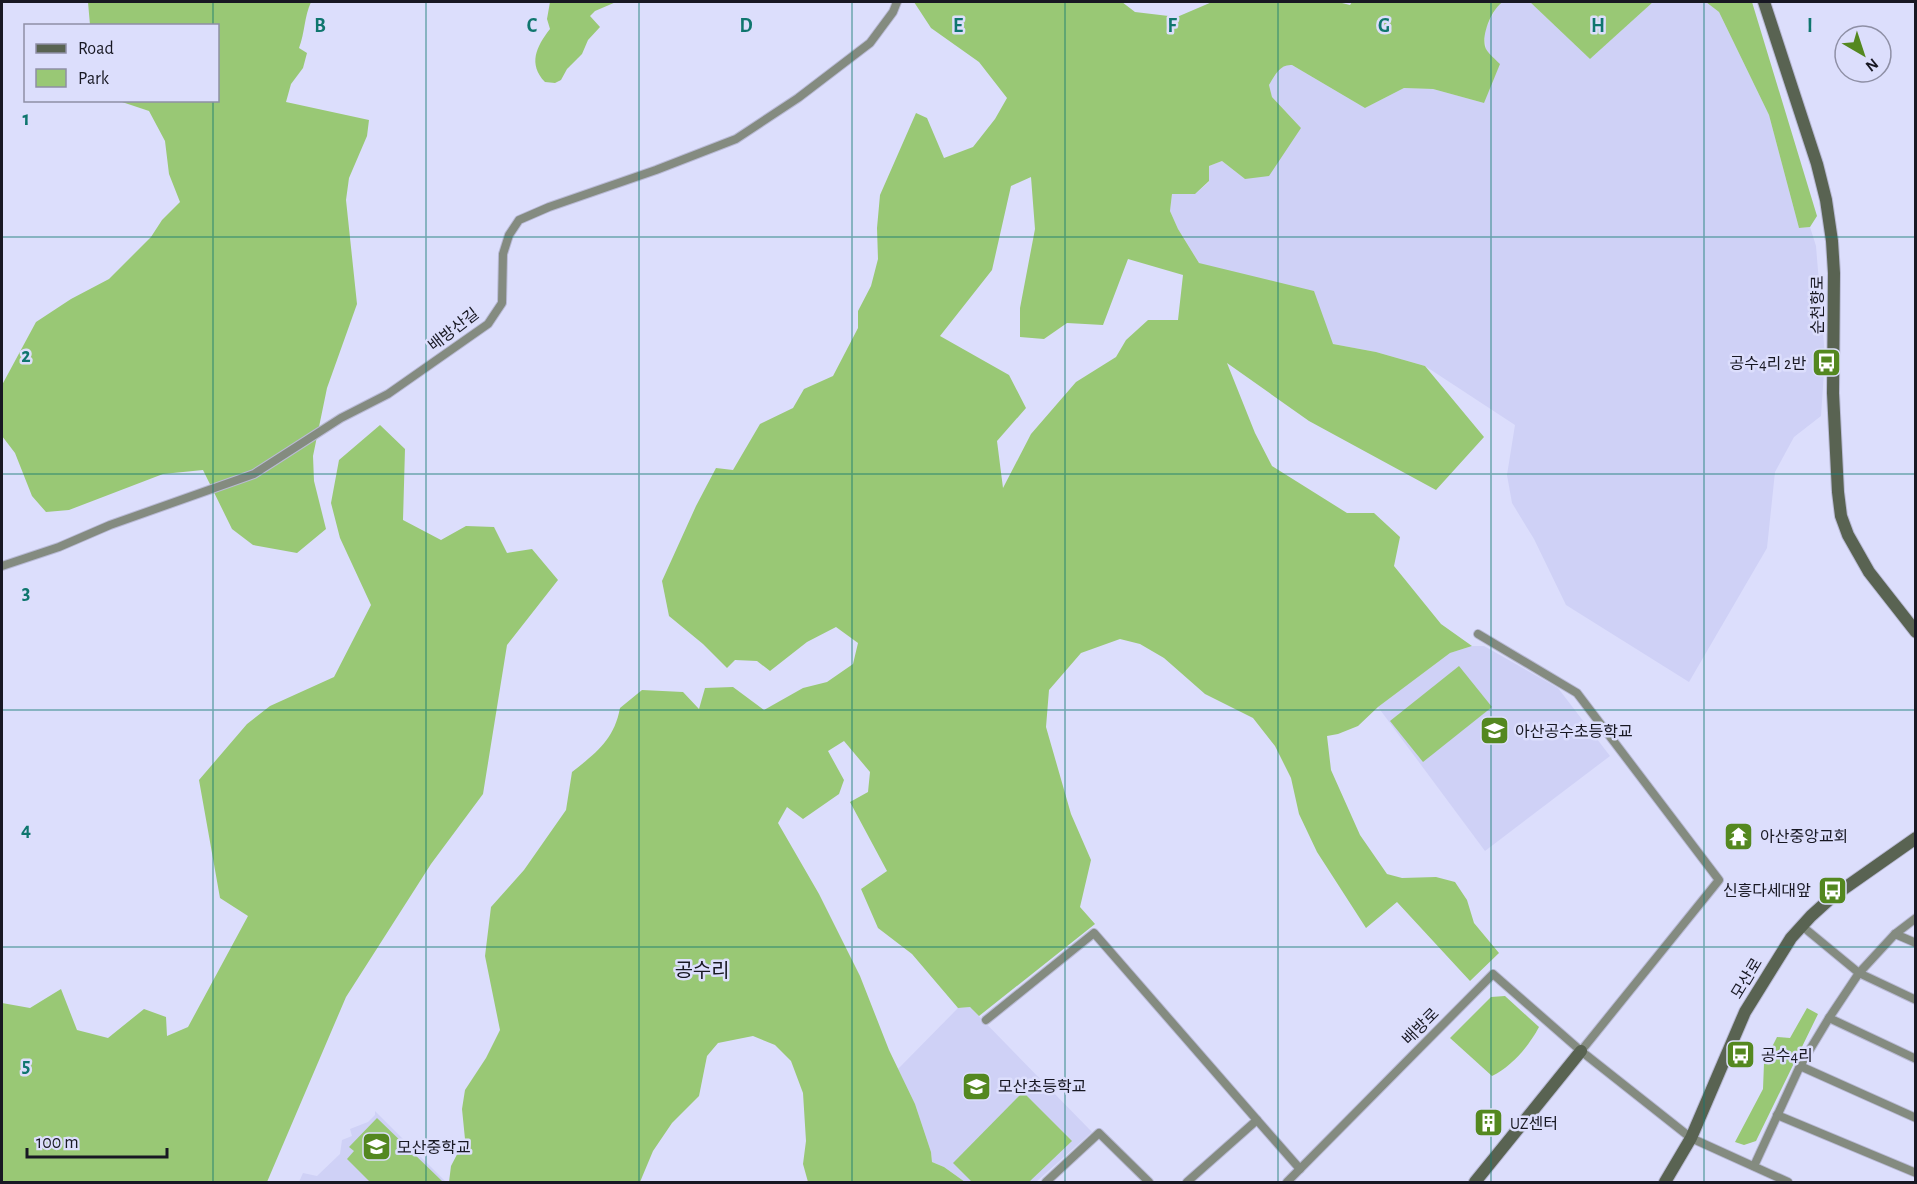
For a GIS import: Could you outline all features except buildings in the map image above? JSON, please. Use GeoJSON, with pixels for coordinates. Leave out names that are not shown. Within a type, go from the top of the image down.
{"type":"FeatureCollection","features":[{"type":"Feature","properties":{"kind":"street","name":"배방산길"},"geometry":{"type":"LineString","coordinates":[[2,566],[254,474],[341,418],[388,394],[488,324],[502,303],[503,254],[509,235],[519,220],[736,139],[798,98],[870,42],[893,12],[897,2]]}},
{"type":"Feature","properties":{"kind":"street","name":"순천향로"},"geometry":{"type":"LineString","coordinates":[[1764,2],[1817,164],[1826,200],[1834,273],[1833,393],[1841,516],[1852,544],[1869,572],[1916,632]]}},
{"type":"Feature","properties":{"kind":"street"},"geometry":{"type":"LineString","coordinates":[[1475,1182],[1719,880],[1577,693],[1478,634]]}},
{"type":"Feature","properties":{"kind":"street","name":"모산로"},"geometry":{"type":"LineString","coordinates":[[1665,1182],[1691,1138],[1745,1012],[1791,938],[1832,897],[1916,838]]}},
{"type":"Feature","properties":{"kind":"street"},"geometry":{"type":"LineString","coordinates":[[1754,1166],[1800,1066],[1828,1018],[1859,973],[1895,934],[1916,918]]}},
{"type":"Feature","properties":{"kind":"street"},"geometry":{"type":"LineString","coordinates":[[1802,926],[1859,973],[1916,1000]]}},
{"type":"Feature","properties":{"kind":"street"},"geometry":{"type":"LineString","coordinates":[[986,1020],[1094,933],[1300,1169]]}},
{"type":"Feature","properties":{"kind":"street"},"geometry":{"type":"LineString","coordinates":[[1895,934],[1916,943]]}},
{"type":"Feature","properties":{"kind":"street","name":"배방로"},"geometry":{"type":"LineString","coordinates":[[1287,1182],[1493,974],[1581,1051]]}},
{"type":"Feature","properties":{"kind":"street"},"geometry":{"type":"LineString","coordinates":[[1828,1018],[1916,1059]]}},
{"type":"Feature","properties":{"kind":"street"},"geometry":{"type":"LineString","coordinates":[[1581,1051],[1691,1138],[1788,1182]]}},
{"type":"Feature","properties":{"kind":"street"},"geometry":{"type":"LineString","coordinates":[[1800,1066],[1916,1118]]}},
{"type":"Feature","properties":{"kind":"street"},"geometry":{"type":"LineString","coordinates":[[1777,1115],[1916,1173]]}},
{"type":"Feature","properties":{"kind":"street"},"geometry":{"type":"LineString","coordinates":[[1187,1182],[1257,1120]]}},
{"type":"Feature","properties":{"kind":"street"},"geometry":{"type":"LineString","coordinates":[[1046,1182],[1099,1133],[1149,1182]]}},
{"type":"Feature","properties":{"kind":"shaded area"},"geometry":{"type":"Polygon","coordinates":[[[1530,2],[1590,59],[1653,2],[1706,2],[1719,12],[1769,115],[1799,228],[1810,227],[1816,246],[1825,357],[1821,416],[1794,437],[1775,472],[1767,548],[1689,682],[1566,605],[1534,539],[1512,503],[1507,475],[1515,425],[1425,366],[1376,352],[1333,344],[1199,263],[1170,211],[1172,194],[1195,194],[1209,182],[1209,166],[1222,161],[1245,179],[1301,128],[1272,97],[1269,85],[1278,70],[1287,64],[1365,108],[1404,88],[1433,89],[1484,103],[1486,49],[1484,32],[1498,4],[1530,2]]]}},
{"type":"Feature","properties":{"kind":"shaded area","name":"아산공수초등학교"},"geometry":{"type":"Polygon","coordinates":[[[1472,646],[1484,646],[1558,688],[1610,756],[1485,851],[1378,707],[1450,653],[1472,646]]]}},
{"type":"Feature","properties":{"kind":"shaded area","name":"모산초등학교"},"geometry":{"type":"Polygon","coordinates":[[[970,1007],[1092,1132],[1036,1182],[965,1182],[944,1167],[932,1162],[931,1152],[915,1104],[898,1069],[958,1008],[970,1007]]]}},
{"type":"Feature","properties":{"kind":"shaded area","name":"모산중학교"},"geometry":{"type":"Polygon","coordinates":[[[375,1111],[446,1182],[299,1182],[303,1173],[317,1176],[340,1154],[342,1140],[352,1136],[350,1129],[368,1122],[375,1115],[375,1111]]]}},
{"type":"Feature","properties":{"kind":"green space"},"geometry":{"type":"Polygon","coordinates":[[[88,2],[311,2],[299,48],[307,53],[303,68],[291,84],[286,102],[369,120],[367,136],[349,178],[346,200],[357,304],[327,388],[313,456],[314,481],[326,529],[297,553],[253,545],[232,529],[203,470],[163,474],[69,510],[46,512],[32,496],[15,453],[2,436],[2,385],[36,322],[71,299],[109,279],[151,237],[162,220],[180,202],[169,174],[165,141],[149,111],[122,102],[219,102],[219,24],[90,24],[88,2]]]}},
{"type":"Feature","properties":{"kind":"green space"},"geometry":{"type":"Polygon","coordinates":[[[550,2],[616,2],[595,11],[590,16],[600,27],[588,40],[582,54],[567,69],[561,80],[555,83],[545,82],[535,62],[541,42],[550,29],[547,19],[550,2]]]}},
{"type":"Feature","properties":{"kind":"green space"},"geometry":{"type":"Polygon","coordinates":[[[914,2],[1122,2],[1135,12],[1177,17],[1212,2],[1338,2],[1350,5],[1352,2],[1503,2],[1495,10],[1486,30],[1486,49],[1500,64],[1484,103],[1433,89],[1404,88],[1365,108],[1292,65],[1284,66],[1269,85],[1272,97],[1301,128],[1269,176],[1245,179],[1222,161],[1209,166],[1209,181],[1195,194],[1172,194],[1170,211],[1199,263],[1314,291],[1333,344],[1376,352],[1425,366],[1484,437],[1436,490],[1309,421],[1227,363],[1255,433],[1272,466],[1347,513],[1374,513],[1400,537],[1394,566],[1441,624],[1472,646],[1450,653],[1378,707],[1358,726],[1327,736],[1331,770],[1360,835],[1387,874],[1402,878],[1436,877],[1455,882],[1467,900],[1474,923],[1499,953],[1470,981],[1397,902],[1366,928],[1317,852],[1299,814],[1291,778],[1275,746],[1253,718],[1205,694],[1164,658],[1140,644],[1120,639],[1081,653],[1049,690],[1046,727],[1071,814],[1091,860],[1080,907],[1095,924],[979,1016],[970,1007],[958,1008],[912,954],[878,928],[861,889],[887,871],[850,802],[868,792],[870,772],[844,741],[828,751],[844,780],[839,794],[803,819],[787,807],[778,823],[819,894],[860,976],[889,1050],[915,1104],[931,1152],[932,1162],[944,1167],[965,1182],[808,1182],[803,1164],[806,1141],[803,1093],[791,1061],[775,1045],[753,1036],[718,1043],[707,1056],[699,1096],[672,1123],[653,1151],[640,1182],[449,1182],[451,1166],[465,1139],[462,1109],[465,1090],[486,1058],[500,1030],[485,956],[491,907],[524,870],[566,810],[572,772],[596,752],[609,737],[620,708],[642,690],[683,692],[699,709],[705,688],[733,687],[764,710],[803,688],[827,682],[853,664],[858,643],[836,627],[807,642],[770,671],[757,661],[735,660],[727,668],[703,644],[669,616],[662,581],[716,468],[733,470],[760,424],[793,408],[804,389],[833,376],[858,328],[858,311],[871,286],[878,259],[877,228],[880,195],[916,113],[927,118],[944,158],[973,147],[995,119],[1007,98],[979,62],[931,28],[914,2]],[[1031,177],[1011,186],[992,270],[940,336],[1009,375],[1026,408],[997,441],[1003,488],[1031,434],[1076,382],[1116,357],[1126,340],[1148,320],[1178,320],[1183,275],[1128,259],[1103,325],[1067,323],[1044,339],[1020,337],[1020,308],[1035,229],[1031,177]]]}},
{"type":"Feature","properties":{"kind":"green space"},"geometry":{"type":"Polygon","coordinates":[[[1530,2],[1653,2],[1590,59],[1530,2]]]}},
{"type":"Feature","properties":{"kind":"green space"},"geometry":{"type":"Polygon","coordinates":[[[1706,2],[1752,2],[1817,216],[1810,227],[1799,228],[1769,115],[1719,12],[1706,2]]]}},
{"type":"Feature","properties":{"kind":"green space"},"geometry":{"type":"Polygon","coordinates":[[[380,425],[405,449],[403,520],[441,540],[466,526],[494,527],[507,553],[532,549],[558,580],[507,645],[483,794],[431,864],[346,997],[267,1182],[2,1182],[2,1003],[30,1008],[61,989],[77,1030],[108,1038],[144,1009],[166,1017],[167,1036],[188,1027],[248,916],[220,898],[199,780],[247,724],[270,706],[334,677],[371,605],[340,538],[331,503],[339,460],[380,425]]]}},
{"type":"Feature","properties":{"kind":"green space"},"geometry":{"type":"Polygon","coordinates":[[[1459,666],[1492,707],[1423,762],[1390,721],[1459,666]]]}},
{"type":"Feature","properties":{"kind":"green space"},"geometry":{"type":"Polygon","coordinates":[[[1505,996],[1539,1027],[1519,1055],[1492,1076],[1450,1038],[1491,997],[1505,996]]]}},
{"type":"Feature","properties":{"kind":"green space"},"geometry":{"type":"Polygon","coordinates":[[[1807,1008],[1818,1014],[1756,1141],[1744,1145],[1735,1142],[1763,1089],[1764,1063],[1777,1037],[1790,1038],[1807,1008]]]}},
{"type":"Feature","properties":{"kind":"green space"},"geometry":{"type":"Polygon","coordinates":[[[1023,1092],[1072,1141],[1029,1182],[972,1182],[953,1163],[1023,1092]]]}},
{"type":"Feature","properties":{"kind":"green space","name":"모산중학교"},"geometry":{"type":"Polygon","coordinates":[[[377,1118],[443,1182],[370,1182],[347,1159],[354,1151],[349,1147],[377,1118]]]}},
{"type":"Feature","properties":{"kind":"place","name":"공수4리 2반"},"geometry":{"type":"Point","coordinates":[1827,363]}},
{"type":"Feature","properties":{"kind":"place","name":"아산공수초등학교"},"geometry":{"type":"Point","coordinates":[1494,731]}},
{"type":"Feature","properties":{"kind":"place","name":"아산중앙교회"},"geometry":{"type":"Point","coordinates":[1739,836]}},
{"type":"Feature","properties":{"kind":"place","name":"신흥다세대앞"},"geometry":{"type":"Point","coordinates":[1832,890]}},
{"type":"Feature","properties":{"kind":"place","name":"공수4리"},"geometry":{"type":"Point","coordinates":[1740,1055]}},
{"type":"Feature","properties":{"kind":"place","name":"모산초등학교"},"geometry":{"type":"Point","coordinates":[977,1086]}},
{"type":"Feature","properties":{"kind":"place","name":"UZ센터"},"geometry":{"type":"Point","coordinates":[1489,1123]}},
{"type":"Feature","properties":{"kind":"place","name":"모산중학교"},"geometry":{"type":"Point","coordinates":[376,1147]}},
{"type":"Feature","properties":{"kind":"district","name":"공수리"},"geometry":{"type":"Point","coordinates":[702,970]}}]}
